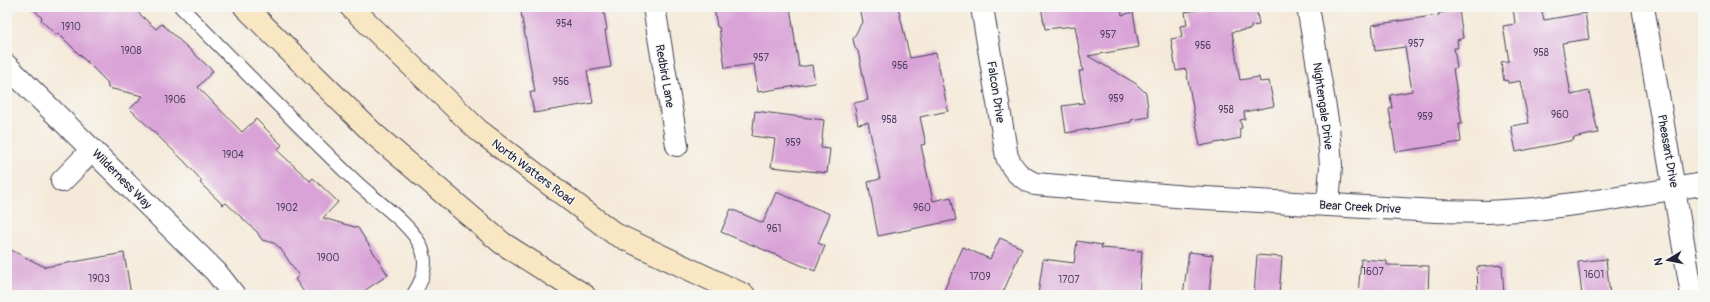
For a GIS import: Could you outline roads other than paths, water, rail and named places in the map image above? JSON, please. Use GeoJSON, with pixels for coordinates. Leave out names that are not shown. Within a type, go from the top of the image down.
{"type":"FeatureCollection","features":[{"type":"Feature","properties":{"kind":"main road"},"geometry":{"type":"LineString","coordinates":[[245,7],[375,135],[502,244],[584,295]]}},
{"type":"Feature","properties":{"kind":"main road","name":"North Watters Road"},"geometry":{"type":"LineString","coordinates":[[351,7],[478,130],[615,234],[744,295]]}},
{"type":"Feature","properties":{"kind":"street","name":"Redbird Lane"},"geometry":{"type":"LineString","coordinates":[[654,7],[677,145]]}},
{"type":"Feature","properties":{"kind":"street","name":"Falcon Drive"},"geometry":{"type":"LineString","coordinates":[[982,7],[1006,157],[1013,169],[1018,174]]}},
{"type":"Feature","properties":{"kind":"street","name":"Nightengale Drive"},"geometry":{"type":"LineString","coordinates":[[1308,7],[1328,126],[1331,166],[1328,205]]}},
{"type":"Feature","properties":{"kind":"street","name":"Pheasant Drive"},"geometry":{"type":"LineString","coordinates":[[1643,7],[1692,295]]}},
{"type":"Feature","properties":{"kind":"street","name":"Wilderness Way"},"geometry":{"type":"LineString","coordinates":[[7,66],[216,272],[234,295]]}},
{"type":"Feature","properties":{"kind":"street"},"geometry":{"type":"LineString","coordinates":[[62,181],[92,150]]}},
{"type":"Feature","properties":{"kind":"street","name":"Bear Creek Drive"},"geometry":{"type":"LineString","coordinates":[[1018,174],[1023,179],[1035,184],[1049,186],[1187,197],[1488,212],[1535,209],[1605,200],[1703,184]]}},
{"type":"Feature","properties":{"kind":"lane"},"geometry":{"type":"LineString","coordinates":[[181,7],[358,184],[415,235],[422,250],[424,265],[422,281],[413,295]]}}]}
